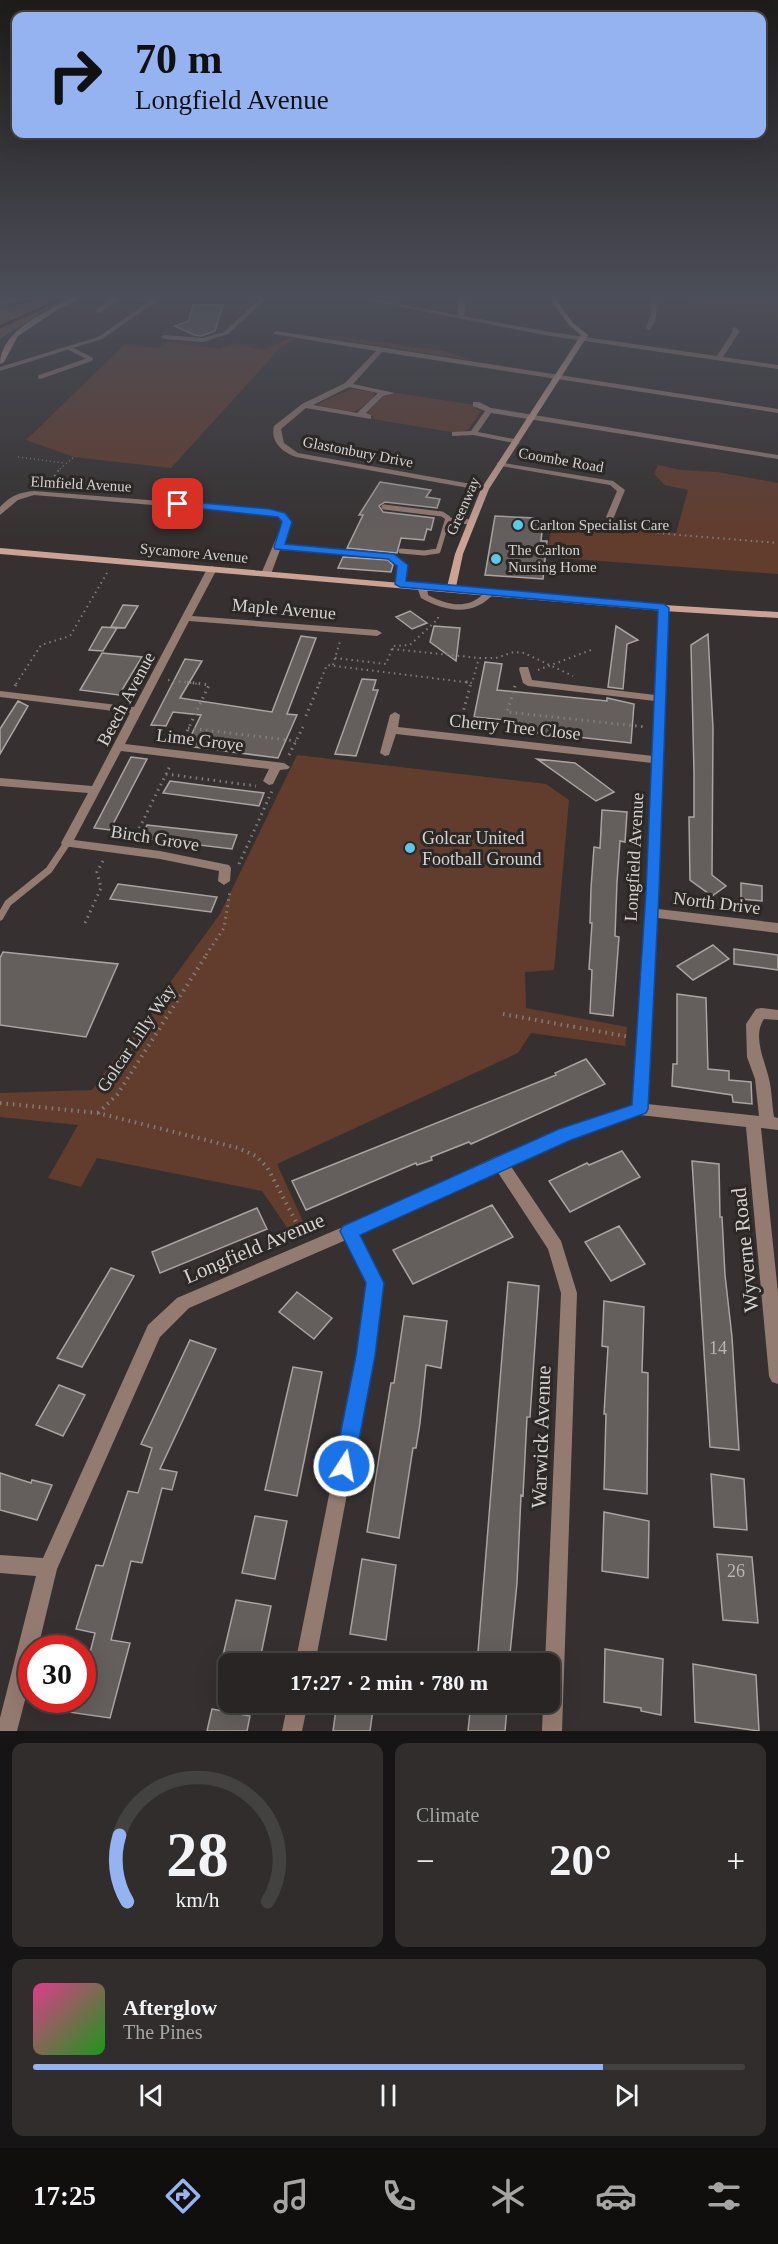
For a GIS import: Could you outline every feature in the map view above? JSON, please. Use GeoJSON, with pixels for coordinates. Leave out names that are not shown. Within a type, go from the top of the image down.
{"type":"FeatureCollection","features":[{"type":"Feature","properties":{"kind":"street","name":"Glastonbury Drive"},"geometry":{"type":"LineString","coordinates":[[354,379],[348,385],[305,406],[277,428],[276,437],[281,447],[296,455],[485,489]]}},
{"type":"Feature","properties":{"kind":"street","name":"Greenway"},"geometry":{"type":"LineString","coordinates":[[451,589],[459,554],[485,489],[556,379]]}},
{"type":"Feature","properties":{"kind":"street"},"geometry":{"type":"LineString","coordinates":[[575,379],[778,411]]}},
{"type":"Feature","properties":{"kind":"street","name":"Glastonbury Drive"},"geometry":{"type":"LineString","coordinates":[[305,406],[368,417],[361,413],[381,394],[391,393],[348,385]]}},
{"type":"Feature","properties":{"kind":"street"},"geometry":{"type":"LineString","coordinates":[[476,404],[489,410],[778,457]]}},
{"type":"Feature","properties":{"kind":"street"},"geometry":{"type":"LineString","coordinates":[[473,433],[489,410]]}},
{"type":"Feature","properties":{"kind":"street"},"geometry":{"type":"LineString","coordinates":[[455,434],[473,433],[516,442]]}},
{"type":"Feature","properties":{"kind":"street","name":"Coombe Road"},"geometry":{"type":"LineString","coordinates":[[501,464],[613,483],[621,490],[610,517]]}},
{"type":"Feature","properties":{"kind":"street","name":"Elmfield Avenue"},"geometry":{"type":"LineString","coordinates":[[0,512],[10,499],[22,494],[40,493],[270,512],[282,515],[287,522],[279,547],[266,574]]}},
{"type":"Feature","properties":{"kind":"street"},"geometry":{"type":"LineString","coordinates":[[279,547],[391,556],[402,565],[400,584]]}},
{"type":"Feature","properties":{"kind":"street","name":"Sycamore Avenue"},"geometry":{"type":"LineString","coordinates":[[0,551],[664,608],[778,615]]}},
{"type":"Feature","properties":{"kind":"street","name":"Beech Avenue"},"geometry":{"type":"LineString","coordinates":[[67,843],[120,747],[212,569]]}},
{"type":"Feature","properties":{"kind":"street"},"geometry":{"type":"LineString","coordinates":[[422,586],[424,596],[439,606],[462,608],[473,606],[484,600],[490,592]]}},
{"type":"Feature","properties":{"kind":"street","name":"Longfield Avenue"},"geometry":{"type":"LineString","coordinates":[[7,1731],[48,1568],[154,1330],[183,1304],[565,1134],[640,1109],[664,608]]}},
{"type":"Feature","properties":{"kind":"street","name":"Maple Avenue"},"geometry":{"type":"LineString","coordinates":[[187,618],[377,633]]}},
{"type":"Feature","properties":{"kind":"street"},"geometry":{"type":"LineString","coordinates":[[524,670],[528,683],[661,699]]}},
{"type":"Feature","properties":{"kind":"street"},"geometry":{"type":"LineString","coordinates":[[4,695],[138,711]]}},
{"type":"Feature","properties":{"kind":"street"},"geometry":{"type":"LineString","coordinates":[[385,753],[395,715]]}},
{"type":"Feature","properties":{"kind":"street","name":"Cherry Tree Close"},"geometry":{"type":"LineString","coordinates":[[392,730],[658,760]]}},
{"type":"Feature","properties":{"kind":"street","name":"Lime Grove"},"geometry":{"type":"LineString","coordinates":[[120,747],[280,766]]}},
{"type":"Feature","properties":{"kind":"street"},"geometry":{"type":"LineString","coordinates":[[269,781],[280,766]]}},
{"type":"Feature","properties":{"kind":"street"},"geometry":{"type":"LineString","coordinates":[[0,782],[95,790]]}},
{"type":"Feature","properties":{"kind":"street","name":"Birch Grove"},"geometry":{"type":"LineString","coordinates":[[67,843],[225,868],[227,883]]}},
{"type":"Feature","properties":{"kind":"street","name":"North Drive"},"geometry":{"type":"LineString","coordinates":[[651,913],[778,928]]}},
{"type":"Feature","properties":{"kind":"street","name":"Wyverne Road"},"geometry":{"type":"LineString","coordinates":[[778,1015],[761,1014],[753,1024],[754,1057],[762,1079],[766,1123],[778,1376]]}},
{"type":"Feature","properties":{"kind":"street"},"geometry":{"type":"LineString","coordinates":[[640,1109],[766,1123]]}},
{"type":"Feature","properties":{"kind":"street","name":"Warwick Avenue"},"geometry":{"type":"LineString","coordinates":[[500,1162],[555,1246],[568,1293],[552,1731]]}},
{"type":"Feature","properties":{"kind":"street"},"geometry":{"type":"LineString","coordinates":[[307,1653],[365,1356],[375,1283],[349,1231]]}},
{"type":"Feature","properties":{"kind":"street"},"geometry":{"type":"LineString","coordinates":[[0,1564],[48,1568]]}},
{"type":"Feature","properties":{"kind":"street"},"geometry":{"type":"LineString","coordinates":[[292,1731],[296,1713]]}},
{"type":"Feature","properties":{"kind":"lane"},"geometry":{"type":"LineString","coordinates":[[384,507],[441,514],[448,520],[471,522]]}},
{"type":"Feature","properties":{"kind":"lane"},"geometry":{"type":"LineString","coordinates":[[400,551],[432,553],[438,551],[448,520]]}},
{"type":"Feature","properties":{"kind":"lane"},"geometry":{"type":"LineString","coordinates":[[0,917],[8,903],[49,870],[67,843]]}},
{"type":"Feature","properties":{"kind":"path"},"geometry":{"type":"LineString","coordinates":[[18,457],[64,463]]}},
{"type":"Feature","properties":{"kind":"path"},"geometry":{"type":"LineString","coordinates":[[40,493],[64,463],[74,457]]}},
{"type":"Feature","properties":{"kind":"path"},"geometry":{"type":"LineString","coordinates":[[610,517],[613,526],[656,533],[778,543]]}},
{"type":"Feature","properties":{"kind":"path"},"geometry":{"type":"LineString","coordinates":[[4,695],[41,645],[70,636],[114,561]]}},
{"type":"Feature","properties":{"kind":"path"},"geometry":{"type":"LineString","coordinates":[[335,658],[386,664],[393,646],[414,643],[438,619],[439,606]]}},
{"type":"Feature","properties":{"kind":"path"},"geometry":{"type":"LineString","coordinates":[[333,665],[343,631]]}},
{"type":"Feature","properties":{"kind":"path"},"geometry":{"type":"LineString","coordinates":[[392,649],[479,658],[496,658],[514,652],[524,653],[592,684],[599,691]]}},
{"type":"Feature","properties":{"kind":"path"},"geometry":{"type":"LineString","coordinates":[[524,670],[539,670],[591,650]]}},
{"type":"Feature","properties":{"kind":"path"},"geometry":{"type":"LineString","coordinates":[[457,737],[479,658]]}},
{"type":"Feature","properties":{"kind":"path"},"geometry":{"type":"LineString","coordinates":[[306,716],[327,664],[471,683]]}},
{"type":"Feature","properties":{"kind":"path"},"geometry":{"type":"LineString","coordinates":[[128,851],[209,685],[156,678]]}},
{"type":"Feature","properties":{"kind":"path"},"geometry":{"type":"LineString","coordinates":[[528,683],[514,686],[507,712],[659,729]]}},
{"type":"Feature","properties":{"kind":"path"},"geometry":{"type":"LineString","coordinates":[[280,766],[303,727]]}},
{"type":"Feature","properties":{"kind":"path"},"geometry":{"type":"LineString","coordinates":[[188,728],[296,741]]}},
{"type":"Feature","properties":{"kind":"path","name":"Golcar Lilly Way"},"geometry":{"type":"LineString","coordinates":[[0,1103],[98,1113],[117,1095],[224,928],[227,883],[274,789],[166,774]]}},
{"type":"Feature","properties":{"kind":"path"},"geometry":{"type":"LineString","coordinates":[[85,923],[101,888],[97,872],[110,849]]}},
{"type":"Feature","properties":{"kind":"path"},"geometry":{"type":"LineString","coordinates":[[502,1014],[644,1039]]}},
{"type":"Feature","properties":{"kind":"path"},"geometry":{"type":"LineString","coordinates":[[98,1113],[238,1148],[256,1156],[267,1167],[310,1248]]}},
{"type":"Feature","properties":{"kind":"shaded area"},"geometry":{"type":"Polygon","coordinates":[[[89,379],[252,379],[171,468],[74,457],[26,440],[89,379]]]}},
{"type":"Feature","properties":{"kind":"shaded area"},"geometry":{"type":"Polygon","coordinates":[[[352,389],[373,392],[374,396],[360,409],[349,412],[318,406],[321,402],[352,389]]]}},
{"type":"Feature","properties":{"kind":"shaded area"},"geometry":{"type":"Polygon","coordinates":[[[396,393],[476,405],[475,408],[481,411],[469,429],[457,433],[373,419],[369,411],[383,397],[396,393]]]}},
{"type":"Feature","properties":{"kind":"shaded area"},"geometry":{"type":"Polygon","coordinates":[[[658,465],[681,470],[717,472],[778,483],[778,574],[546,557],[553,520],[624,534],[629,526],[676,533],[688,490],[665,485],[654,474],[658,465]]]}},
{"type":"Feature","properties":{"kind":"shaded area"},"geometry":{"type":"Polygon","coordinates":[[[297,755],[546,784],[569,800],[554,970],[525,972],[526,1008],[627,1027],[625,1046],[531,1033],[518,1053],[277,1164],[306,1228],[290,1232],[262,1191],[97,1158],[81,1187],[48,1178],[78,1125],[0,1117],[0,1093],[92,1090],[220,914],[297,755]]]}},
{"type":"Feature","properties":{"kind":"building"},"geometry":{"type":"Polygon","coordinates":[[[380,482],[431,490],[426,497],[440,499],[437,508],[385,502],[379,506],[383,512],[434,518],[431,530],[427,529],[424,540],[401,538],[397,553],[347,548],[363,515],[359,515],[380,482]]]}},
{"type":"Feature","properties":{"kind":"building"},"geometry":{"type":"Polygon","coordinates":[[[495,516],[535,518],[535,522],[543,522],[541,541],[547,541],[543,579],[485,575],[495,516]]]}},
{"type":"Feature","properties":{"kind":"building"},"geometry":{"type":"Polygon","coordinates":[[[343,557],[388,560],[393,565],[391,572],[338,568],[343,557]]]}},
{"type":"Feature","properties":{"kind":"building"},"geometry":{"type":"Polygon","coordinates":[[[123,605],[138,606],[125,628],[111,627],[123,605]]]}},
{"type":"Feature","properties":{"kind":"building"},"geometry":{"type":"Polygon","coordinates":[[[410,611],[427,623],[412,629],[396,617],[410,611]]]}},
{"type":"Feature","properties":{"kind":"building"},"geometry":{"type":"Polygon","coordinates":[[[434,626],[460,628],[456,661],[430,642],[434,626]]]}},
{"type":"Feature","properties":{"kind":"building"},"geometry":{"type":"Polygon","coordinates":[[[616,626],[638,640],[627,644],[623,689],[608,687],[616,626]]]}},
{"type":"Feature","properties":{"kind":"building"},"geometry":{"type":"Polygon","coordinates":[[[102,627],[117,628],[103,651],[89,650],[102,627]]]}},
{"type":"Feature","properties":{"kind":"building"},"geometry":{"type":"Polygon","coordinates":[[[708,634],[713,728],[712,875],[726,886],[712,896],[690,880],[689,817],[694,817],[691,645],[708,634]]]}},
{"type":"Feature","properties":{"kind":"building"},"geometry":{"type":"Polygon","coordinates":[[[301,636],[316,638],[287,714],[297,715],[278,758],[186,746],[201,715],[173,712],[166,726],[151,725],[185,659],[202,661],[180,698],[272,712],[301,636]]]}},
{"type":"Feature","properties":{"kind":"building"},"geometry":{"type":"Polygon","coordinates":[[[102,653],[142,657],[119,695],[80,690],[102,653]]]}},
{"type":"Feature","properties":{"kind":"building"},"geometry":{"type":"Polygon","coordinates":[[[485,662],[502,664],[497,690],[607,701],[607,698],[634,704],[631,743],[514,730],[515,721],[474,717],[485,662]]]}},
{"type":"Feature","properties":{"kind":"building"},"geometry":{"type":"Polygon","coordinates":[[[362,679],[376,680],[373,690],[378,690],[356,756],[335,754],[362,679]]]}},
{"type":"Feature","properties":{"kind":"building"},"geometry":{"type":"Polygon","coordinates":[[[18,701],[28,706],[0,754],[0,729],[18,701]]]}},
{"type":"Feature","properties":{"kind":"building"},"geometry":{"type":"Polygon","coordinates":[[[131,757],[147,759],[110,830],[94,828],[131,757]]]}},
{"type":"Feature","properties":{"kind":"building"},"geometry":{"type":"Polygon","coordinates":[[[537,759],[575,763],[614,792],[596,801],[537,759]]]}},
{"type":"Feature","properties":{"kind":"building"},"geometry":{"type":"Polygon","coordinates":[[[170,781],[264,793],[259,806],[163,793],[170,781]]]}},
{"type":"Feature","properties":{"kind":"building"},"geometry":{"type":"Polygon","coordinates":[[[602,810],[627,812],[625,842],[620,841],[617,882],[615,936],[619,937],[613,1016],[590,1013],[591,888],[594,847],[600,848],[602,810]]]}},
{"type":"Feature","properties":{"kind":"building"},"geometry":{"type":"Polygon","coordinates":[[[147,825],[237,835],[232,849],[141,838],[147,825]]]}},
{"type":"Feature","properties":{"kind":"building"},"geometry":{"type":"Polygon","coordinates":[[[741,883],[762,886],[762,901],[741,899],[741,883]]]}},
{"type":"Feature","properties":{"kind":"building"},"geometry":{"type":"Polygon","coordinates":[[[118,884],[217,897],[211,912],[110,899],[118,884]]]}},
{"type":"Feature","properties":{"kind":"building"},"geometry":{"type":"Polygon","coordinates":[[[713,945],[729,959],[693,980],[677,966],[713,945]]]}},
{"type":"Feature","properties":{"kind":"building"},"geometry":{"type":"Polygon","coordinates":[[[734,949],[778,955],[778,970],[734,964],[734,949]]]}},
{"type":"Feature","properties":{"kind":"building"},"geometry":{"type":"Polygon","coordinates":[[[3,952],[118,964],[86,1037],[0,1025],[0,958],[3,952]]]}},
{"type":"Feature","properties":{"kind":"building"},"geometry":{"type":"Polygon","coordinates":[[[677,994],[706,998],[708,1069],[729,1071],[729,1080],[751,1082],[752,1104],[733,1102],[732,1095],[672,1086],[673,1064],[677,1064],[677,994]]]}},
{"type":"Feature","properties":{"kind":"building"},"geometry":{"type":"Polygon","coordinates":[[[586,1059],[605,1084],[471,1144],[469,1142],[431,1157],[432,1160],[417,1165],[416,1163],[306,1210],[292,1181],[556,1075],[555,1073],[586,1059]]]}},
{"type":"Feature","properties":{"kind":"building"},"geometry":{"type":"Polygon","coordinates":[[[622,1151],[640,1177],[570,1212],[549,1181],[587,1163],[589,1165],[622,1151]]]}},
{"type":"Feature","properties":{"kind":"building"},"geometry":{"type":"Polygon","coordinates":[[[692,1161],[719,1164],[720,1217],[722,1217],[725,1275],[732,1337],[739,1450],[710,1447],[692,1161]]]}},
{"type":"Feature","properties":{"kind":"building"},"geometry":{"type":"Polygon","coordinates":[[[492,1205],[513,1237],[413,1284],[393,1250],[492,1205]]]}},
{"type":"Feature","properties":{"kind":"building"},"geometry":{"type":"Polygon","coordinates":[[[257,1208],[267,1229],[160,1273],[152,1252],[257,1208]]]}},
{"type":"Feature","properties":{"kind":"building"},"geometry":{"type":"Polygon","coordinates":[[[619,1226],[645,1264],[611,1281],[585,1242],[619,1226]]]}},
{"type":"Feature","properties":{"kind":"building"},"geometry":{"type":"Polygon","coordinates":[[[111,1268],[134,1276],[82,1367],[57,1358],[111,1268]]]}},
{"type":"Feature","properties":{"kind":"building"},"geometry":{"type":"Polygon","coordinates":[[[508,1282],[539,1286],[530,1417],[527,1417],[523,1496],[521,1495],[517,1583],[510,1653],[478,1653],[508,1282]]]}},
{"type":"Feature","properties":{"kind":"building"},"geometry":{"type":"Polygon","coordinates":[[[297,1292],[332,1318],[314,1339],[279,1312],[297,1292]]]}},
{"type":"Feature","properties":{"kind":"building"},"geometry":{"type":"Polygon","coordinates":[[[604,1301],[644,1307],[642,1372],[648,1373],[647,1494],[604,1489],[606,1414],[604,1414],[608,1347],[602,1346],[604,1301]]]}},
{"type":"Feature","properties":{"kind":"building"},"geometry":{"type":"Polygon","coordinates":[[[404,1316],[447,1321],[441,1368],[426,1365],[420,1423],[416,1448],[413,1448],[399,1538],[367,1532],[404,1316]]]}},
{"type":"Feature","properties":{"kind":"building"},"geometry":{"type":"Polygon","coordinates":[[[190,1340],[216,1349],[160,1469],[177,1472],[172,1490],[162,1488],[142,1563],[131,1561],[111,1640],[130,1643],[110,1718],[75,1713],[96,1713],[96,1635],[76,1629],[96,1565],[103,1566],[128,1491],[138,1493],[152,1448],[141,1444],[190,1340]]]}},
{"type":"Feature","properties":{"kind":"building"},"geometry":{"type":"Polygon","coordinates":[[[293,1367],[322,1372],[297,1496],[265,1490],[293,1367]]]}},
{"type":"Feature","properties":{"kind":"building"},"geometry":{"type":"Polygon","coordinates":[[[59,1385],[85,1395],[63,1436],[36,1425],[59,1385]]]}},
{"type":"Feature","properties":{"kind":"building"},"geometry":{"type":"Polygon","coordinates":[[[0,1473],[31,1483],[32,1480],[52,1485],[37,1520],[0,1510],[0,1473]]]}},
{"type":"Feature","properties":{"kind":"building"},"geometry":{"type":"Polygon","coordinates":[[[711,1474],[744,1479],[747,1530],[714,1527],[711,1474]]]}},
{"type":"Feature","properties":{"kind":"building"},"geometry":{"type":"Polygon","coordinates":[[[604,1512],[649,1521],[648,1578],[602,1571],[604,1512]]]}},
{"type":"Feature","properties":{"kind":"building"},"geometry":{"type":"Polygon","coordinates":[[[255,1516],[287,1521],[275,1579],[242,1573],[255,1516]]]}},
{"type":"Feature","properties":{"kind":"building"},"geometry":{"type":"Polygon","coordinates":[[[717,1554],[752,1557],[758,1623],[723,1620],[717,1554]]]}},
{"type":"Feature","properties":{"kind":"building"},"geometry":{"type":"Polygon","coordinates":[[[362,1559],[396,1565],[386,1640],[350,1634],[362,1559]]]}},
{"type":"Feature","properties":{"kind":"building"},"geometry":{"type":"Polygon","coordinates":[[[236,1600],[271,1606],[261,1653],[224,1653],[236,1600]]]}},
{"type":"Feature","properties":{"kind":"building"},"geometry":{"type":"Polygon","coordinates":[[[605,1649],[663,1659],[661,1715],[641,1711],[641,1708],[604,1702],[605,1649]]]}},
{"type":"Feature","properties":{"kind":"building"},"geometry":{"type":"Polygon","coordinates":[[[693,1664],[756,1675],[759,1731],[695,1722],[693,1664]]]}},
{"type":"Feature","properties":{"kind":"building"},"geometry":{"type":"Polygon","coordinates":[[[212,1709],[218,1710],[218,1713],[250,1716],[247,1731],[207,1731],[212,1709]]]}},
{"type":"Feature","properties":{"kind":"building"},"geometry":{"type":"Polygon","coordinates":[[[335,1713],[372,1713],[370,1731],[333,1731],[335,1713]]]}},
{"type":"Feature","properties":{"kind":"building"},"geometry":{"type":"Polygon","coordinates":[[[470,1713],[507,1713],[505,1731],[468,1731],[470,1713]]]}},
{"type":"Feature","properties":{"kind":"place","name":"Carlton Specialist Care"},"geometry":{"type":"Point","coordinates":[518,525]}},
{"type":"Feature","properties":{"kind":"place","name":"The Carlton Nursing Home"},"geometry":{"type":"Point","coordinates":[496,559]}},
{"type":"Feature","properties":{"kind":"place","name":"Golcar United Football Ground"},"geometry":{"type":"Point","coordinates":[410,848]}},
{"type":"Feature","properties":{"kind":"route"},"geometry":{"type":"LineString","coordinates":[[178,504],[282,515],[287,522],[279,547],[391,556],[402,565],[400,584],[664,608],[640,1109],[565,1134],[349,1231],[375,1283],[365,1356],[344,1466]]}}]}
